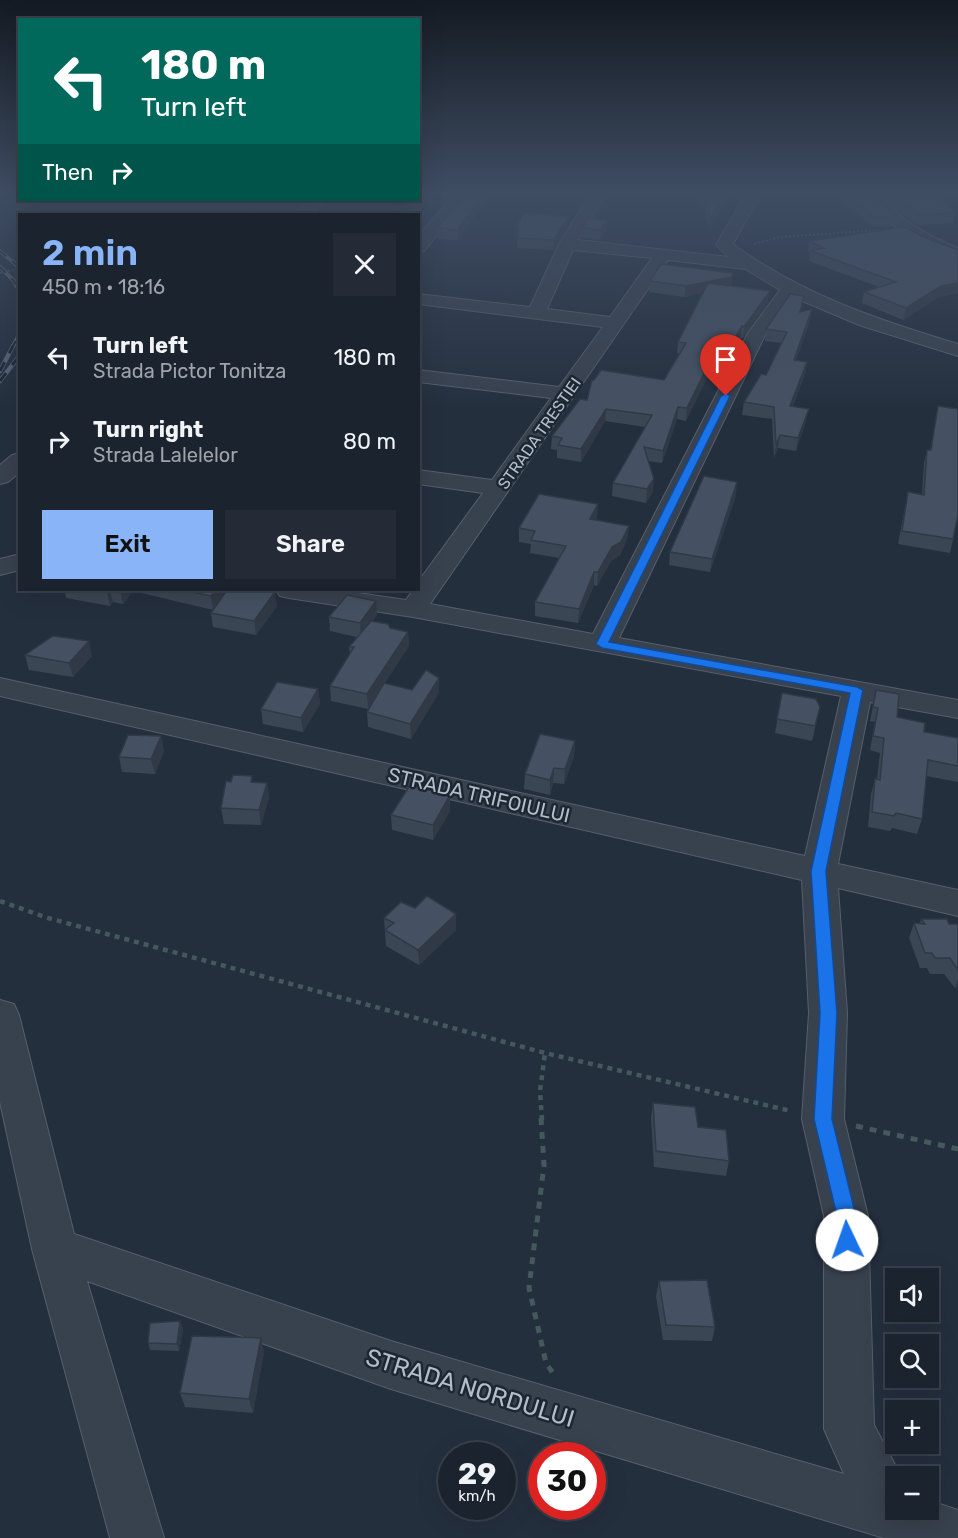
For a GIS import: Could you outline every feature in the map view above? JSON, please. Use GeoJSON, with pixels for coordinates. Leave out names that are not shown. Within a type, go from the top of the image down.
{"type":"FeatureCollection","features":[{"type":"Feature","properties":{"kind":"street"},"geometry":{"type":"LineString","coordinates":[[537,312],[557,267]]}},
{"type":"Feature","properties":{"kind":"street","name":"STRADA TRESTIEI"},"geometry":{"type":"LineString","coordinates":[[413,609],[655,267]]}},
{"type":"Feature","properties":{"kind":"street"},"geometry":{"type":"LineString","coordinates":[[752,267],[836,310],[958,350]]}},
{"type":"Feature","properties":{"kind":"street"},"geometry":{"type":"LineString","coordinates":[[602,644],[757,333],[784,295],[792,289]]}},
{"type":"Feature","properties":{"kind":"street"},"geometry":{"type":"LineString","coordinates":[[420,299],[617,323]]}},
{"type":"Feature","properties":{"kind":"street"},"geometry":{"type":"LineString","coordinates":[[420,376],[567,394]]}},
{"type":"Feature","properties":{"kind":"street"},"geometry":{"type":"LineString","coordinates":[[0,477],[18,462]]}},
{"type":"Feature","properties":{"kind":"street"},"geometry":{"type":"LineString","coordinates":[[420,477],[499,489]]}},
{"type":"Feature","properties":{"kind":"street"},"geometry":{"type":"LineString","coordinates":[[0,567],[18,562]]}},
{"type":"Feature","properties":{"kind":"street"},"geometry":{"type":"LineString","coordinates":[[295,591],[413,609],[958,709]]}},
{"type":"Feature","properties":{"kind":"street","name":"STRADA TRIFOIULUI"},"geometry":{"type":"LineString","coordinates":[[0,687],[958,903]]}},
{"type":"Feature","properties":{"kind":"street"},"geometry":{"type":"LineString","coordinates":[[857,690],[819,871],[828,1013],[823,1119],[846,1216],[849,1429],[885,1500]]}},
{"type":"Feature","properties":{"kind":"street"},"geometry":{"type":"LineString","coordinates":[[0,1015],[55,1249],[137,1538]]}},
{"type":"Feature","properties":{"kind":"street","name":"STRADA NORDULUI"},"geometry":{"type":"LineString","coordinates":[[55,1249],[391,1365],[885,1512]]}},
{"type":"Feature","properties":{"kind":"street","name":"STRADA NORDULUI"},"geometry":{"type":"LineString","coordinates":[[909,1520],[958,1537]]}},
{"type":"Feature","properties":{"kind":"path"},"geometry":{"type":"LineString","coordinates":[[0,273],[18,268]]}},
{"type":"Feature","properties":{"kind":"path"},"geometry":{"type":"LineString","coordinates":[[0,901],[48,918],[545,1053],[958,1149]]}},
{"type":"Feature","properties":{"kind":"path"},"geometry":{"type":"LineString","coordinates":[[545,1053],[540,1091],[544,1164],[529,1288],[546,1363],[557,1380]]}},
{"type":"Feature","properties":{"kind":"building"},"geometry":{"type":"Polygon","coordinates":[[[659,267],[683,267],[732,273],[732,277],[686,286],[650,281],[659,267]]]}},
{"type":"Feature","properties":{"kind":"building"},"geometry":{"type":"Polygon","coordinates":[[[854,267],[958,267],[958,283],[941,286],[906,308],[864,292],[896,282],[854,267]]]}},
{"type":"Feature","properties":{"kind":"building"},"geometry":{"type":"Polygon","coordinates":[[[708,283],[770,291],[744,327],[742,326],[733,342],[725,341],[714,358],[712,357],[687,408],[678,407],[663,451],[644,447],[654,479],[647,489],[613,483],[652,415],[606,409],[581,449],[558,445],[562,438],[552,436],[580,399],[587,400],[592,380],[601,370],[664,380],[686,343],[678,342],[708,283]]]}},
{"type":"Feature","properties":{"kind":"building"},"geometry":{"type":"Polygon","coordinates":[[[790,294],[804,296],[800,312],[812,309],[794,360],[807,362],[790,406],[809,409],[798,438],[780,435],[776,445],[774,407],[744,402],[761,374],[766,375],[787,332],[766,329],[790,294]]]}},
{"type":"Feature","properties":{"kind":"building"},"geometry":{"type":"Polygon","coordinates":[[[938,406],[958,409],[958,515],[953,539],[902,531],[908,492],[924,495],[927,450],[931,450],[938,406]]]}},
{"type":"Feature","properties":{"kind":"building"},"geometry":{"type":"Polygon","coordinates":[[[704,476],[737,482],[712,559],[670,552],[704,476]]]}},
{"type":"Feature","properties":{"kind":"building"},"geometry":{"type":"Polygon","coordinates":[[[539,494],[598,504],[590,519],[629,526],[621,542],[612,547],[598,572],[594,572],[579,609],[535,602],[566,546],[531,540],[535,531],[519,528],[539,494]]]}},
{"type":"Feature","properties":{"kind":"building"},"geometry":{"type":"Polygon","coordinates":[[[188,591],[216,591],[211,596],[188,591]]]}},
{"type":"Feature","properties":{"kind":"building"},"geometry":{"type":"Polygon","coordinates":[[[226,591],[275,592],[254,621],[211,613],[226,591]]]}},
{"type":"Feature","properties":{"kind":"building"},"geometry":{"type":"Polygon","coordinates":[[[347,595],[376,601],[360,623],[329,617],[347,595]]]}},
{"type":"Feature","properties":{"kind":"building"},"geometry":{"type":"Polygon","coordinates":[[[371,621],[388,624],[390,628],[408,632],[367,694],[330,686],[354,647],[349,647],[371,621]]]}},
{"type":"Feature","properties":{"kind":"building"},"geometry":{"type":"Polygon","coordinates":[[[53,636],[89,641],[69,663],[25,655],[53,636]]]}},
{"type":"Feature","properties":{"kind":"building"},"geometry":{"type":"Polygon","coordinates":[[[426,670],[439,678],[410,724],[367,712],[384,683],[412,690],[426,670]]]}},
{"type":"Feature","properties":{"kind":"building"},"geometry":{"type":"Polygon","coordinates":[[[277,682],[318,689],[301,718],[261,709],[277,682]]]}},
{"type":"Feature","properties":{"kind":"building"},"geometry":{"type":"Polygon","coordinates":[[[876,690],[899,694],[897,717],[925,723],[924,732],[958,738],[958,766],[928,760],[922,819],[896,813],[894,816],[872,812],[875,779],[880,780],[884,738],[873,736],[878,708],[873,707],[876,690]]]}},
{"type":"Feature","properties":{"kind":"building"},"geometry":{"type":"Polygon","coordinates":[[[782,693],[816,699],[820,707],[815,726],[777,719],[782,693]]]}},
{"type":"Feature","properties":{"kind":"building"},"geometry":{"type":"Polygon","coordinates":[[[540,734],[575,741],[565,769],[554,768],[550,780],[525,774],[540,734]]]}},
{"type":"Feature","properties":{"kind":"building"},"geometry":{"type":"Polygon","coordinates":[[[128,735],[161,736],[151,759],[119,757],[128,735]]]}},
{"type":"Feature","properties":{"kind":"building"},"geometry":{"type":"Polygon","coordinates":[[[233,775],[252,776],[251,782],[267,783],[259,810],[221,808],[226,781],[231,782],[233,775]]]}},
{"type":"Feature","properties":{"kind":"building"},"geometry":{"type":"Polygon","coordinates":[[[410,785],[450,795],[433,825],[391,815],[410,785]]]}},
{"type":"Feature","properties":{"kind":"building"},"geometry":{"type":"Polygon","coordinates":[[[427,896],[456,914],[418,950],[385,930],[394,923],[384,918],[401,902],[415,908],[427,896]]]}},
{"type":"Feature","properties":{"kind":"building"},"geometry":{"type":"Polygon","coordinates":[[[921,919],[947,919],[949,924],[957,924],[958,970],[950,958],[935,958],[932,953],[925,953],[914,923],[925,924],[921,919]]]}},
{"type":"Feature","properties":{"kind":"building"},"geometry":{"type":"Polygon","coordinates":[[[653,1103],[695,1107],[698,1127],[726,1130],[729,1161],[656,1151],[653,1103]]]}},
{"type":"Feature","properties":{"kind":"building"},"geometry":{"type":"Polygon","coordinates":[[[707,1280],[715,1327],[666,1325],[659,1281],[707,1280]]]}},
{"type":"Feature","properties":{"kind":"building"},"geometry":{"type":"Polygon","coordinates":[[[180,1321],[177,1344],[148,1343],[150,1323],[180,1321]]]}},
{"type":"Feature","properties":{"kind":"building"},"geometry":{"type":"Polygon","coordinates":[[[192,1336],[261,1338],[249,1399],[180,1393],[192,1336]]]}},
{"type":"Feature","properties":{"kind":"railway"},"geometry":{"type":"LineString","coordinates":[[0,267],[18,288]]}},
{"type":"Feature","properties":{"kind":"railway"},"geometry":{"type":"LineString","coordinates":[[12,348],[18,337]]}},
{"type":"Feature","properties":{"kind":"railway"},"geometry":{"type":"LineString","coordinates":[[0,371],[13,346]]}},
{"type":"Feature","properties":{"kind":"railway"},"geometry":{"type":"LineString","coordinates":[[0,381],[18,358]]}},
{"type":"Feature","properties":{"kind":"route"},"geometry":{"type":"LineString","coordinates":[[726,396],[602,644],[857,690],[819,871],[828,1013],[823,1119],[846,1216],[847,1240]]}}]}
